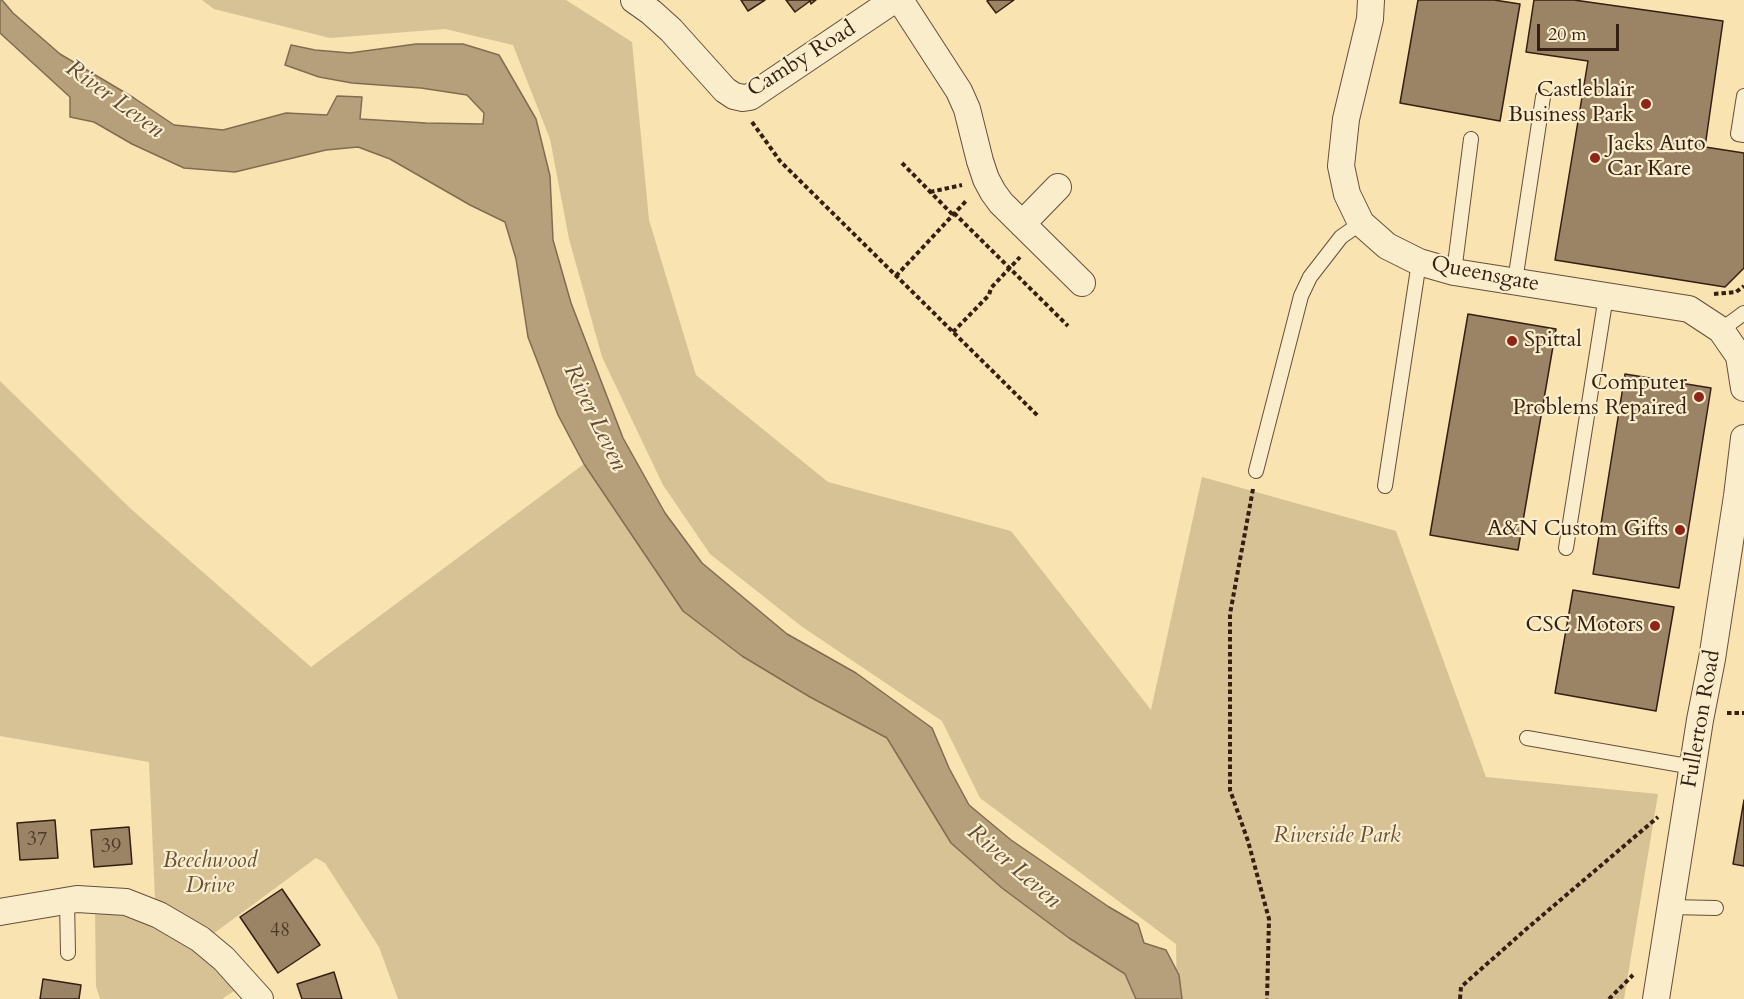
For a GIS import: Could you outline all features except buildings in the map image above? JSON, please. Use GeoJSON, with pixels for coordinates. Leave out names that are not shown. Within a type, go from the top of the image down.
{"type":"FeatureCollection","features":[{"type":"Feature","properties":{"kind":"street","name":"Camby Road"},"geometry":{"type":"LineString","coordinates":[[634,0],[671,30],[725,90],[734,96],[743,98],[750,97],[894,0]]}},
{"type":"Feature","properties":{"kind":"street"},"geometry":{"type":"LineString","coordinates":[[900,0],[959,91],[967,109],[986,179],[1001,203],[1082,283]]}},
{"type":"Feature","properties":{"kind":"street","name":"Queensgate"},"geometry":{"type":"LineString","coordinates":[[1369,6],[1346,120],[1341,166],[1347,194],[1361,223],[1387,246],[1419,262],[1454,272],[1689,309],[1721,330],[1739,356],[1744,388]]}},
{"type":"Feature","properties":{"kind":"street"},"geometry":{"type":"LineString","coordinates":[[1030,231],[1058,187]]}},
{"type":"Feature","properties":{"kind":"street","name":"Fullerton Road"},"geometry":{"type":"LineString","coordinates":[[1656,999],[1700,720],[1739,518],[1744,438]]}},
{"type":"Feature","properties":{"kind":"street"},"geometry":{"type":"LineString","coordinates":[[0,912],[77,900],[126,902],[159,915],[200,939],[225,959],[260,999]]}},
{"type":"Feature","properties":{"kind":"lane"},"geometry":{"type":"LineString","coordinates":[[1744,96],[1738,134],[1744,135]]}},
{"type":"Feature","properties":{"kind":"lane"},"geometry":{"type":"LineString","coordinates":[[1515,281],[1543,97]]}},
{"type":"Feature","properties":{"kind":"lane"},"geometry":{"type":"LineString","coordinates":[[1454,272],[1471,139]]}},
{"type":"Feature","properties":{"kind":"lane"},"geometry":{"type":"LineString","coordinates":[[1256,471],[1301,296],[1311,277],[1341,237],[1361,223]]}},
{"type":"Feature","properties":{"kind":"lane"},"geometry":{"type":"LineString","coordinates":[[1385,486],[1419,262]]}},
{"type":"Feature","properties":{"kind":"lane"},"geometry":{"type":"LineString","coordinates":[[1566,548],[1606,296]]}},
{"type":"Feature","properties":{"kind":"lane"},"geometry":{"type":"LineString","coordinates":[[1721,330],[1744,313]]}},
{"type":"Feature","properties":{"kind":"lane"},"geometry":{"type":"LineString","coordinates":[[1527,738],[1693,767]]}},
{"type":"Feature","properties":{"kind":"lane"},"geometry":{"type":"LineString","coordinates":[[67,901],[69,953]]}},
{"type":"Feature","properties":{"kind":"lane"},"geometry":{"type":"LineString","coordinates":[[1670,907],[1716,908]]}},
{"type":"Feature","properties":{"kind":"path"},"geometry":{"type":"LineString","coordinates":[[743,98],[755,128],[780,161],[1038,416]]}},
{"type":"Feature","properties":{"kind":"path"},"geometry":{"type":"LineString","coordinates":[[902,163],[1068,326]]}},
{"type":"Feature","properties":{"kind":"path"},"geometry":{"type":"LineString","coordinates":[[896,276],[986,179]]}},
{"type":"Feature","properties":{"kind":"path"},"geometry":{"type":"LineString","coordinates":[[953,332],[989,296],[991,288],[1010,268],[1030,231]]}},
{"type":"Feature","properties":{"kind":"path"},"geometry":{"type":"LineString","coordinates":[[1256,471],[1230,614],[1230,790],[1248,841],[1269,919],[1267,999]]}},
{"type":"Feature","properties":{"kind":"path"},"geometry":{"type":"LineString","coordinates":[[1460,999],[1461,987],[1669,808],[1687,810]]}},
{"type":"Feature","properties":{"kind":"path"},"geometry":{"type":"LineString","coordinates":[[1609,999],[1637,971]]}},
{"type":"Feature","properties":{"kind":"green space","name":"Riverside Park"},"geometry":{"type":"Polygon","coordinates":[[[202,0],[566,0],[632,42],[649,220],[696,375],[828,482],[1011,531],[1151,710],[1202,477],[1396,531],[1486,777],[1658,794],[1624,999],[1177,999],[1176,944],[980,798],[942,721],[801,626],[710,554],[663,485],[602,357],[569,239],[550,139],[513,45],[445,29],[330,38],[214,9],[202,0]]]}},
{"type":"Feature","properties":{"kind":"green space","name":"Beechwood Drive"},"geometry":{"type":"Polygon","coordinates":[[[0,381],[131,509],[311,667],[584,464],[617,514],[810,697],[887,738],[951,843],[1002,888],[1069,938],[1125,974],[1136,999],[398,999],[379,947],[325,863],[316,858],[213,934],[155,899],[149,762],[0,736],[0,381]]]}},
{"type":"Feature","properties":{"kind":"green space"},"geometry":{"type":"Polygon","coordinates":[[[95,911],[135,918],[177,934],[211,958],[237,989],[222,999],[100,999],[96,986],[95,911]]]}},
{"type":"Feature","properties":{"kind":"water","name":"River Leven"},"geometry":{"type":"Polygon","coordinates":[[[0,0],[60,54],[174,125],[223,130],[286,113],[327,115],[337,96],[362,97],[360,119],[483,124],[484,113],[467,95],[421,88],[352,83],[319,77],[285,65],[291,45],[350,53],[416,44],[463,44],[499,55],[536,119],[550,176],[553,240],[571,303],[623,438],[665,513],[702,563],[787,634],[856,673],[932,728],[949,768],[969,805],[1011,840],[1109,907],[1138,924],[1144,943],[1166,950],[1179,975],[1182,999],[1136,999],[1125,974],[1069,938],[1002,888],[951,843],[887,738],[810,697],[742,656],[683,611],[584,464],[558,415],[528,337],[516,259],[505,222],[470,205],[390,159],[358,147],[326,150],[235,172],[184,168],[132,144],[94,122],[70,117],[70,97],[0,33],[0,0]]]}},
{"type":"Feature","properties":{"kind":"place","name":"Castleblair Business Park"},"geometry":{"type":"Point","coordinates":[1646,104]}},
{"type":"Feature","properties":{"kind":"place","name":"Jacks Auto Car Kare"},"geometry":{"type":"Point","coordinates":[1595,158]}},
{"type":"Feature","properties":{"kind":"place","name":"Spittal"},"geometry":{"type":"Point","coordinates":[1512,341]}},
{"type":"Feature","properties":{"kind":"place","name":"Computer Problems Repaired"},"geometry":{"type":"Point","coordinates":[1699,397]}},
{"type":"Feature","properties":{"kind":"place","name":"A&N Custom Gifts"},"geometry":{"type":"Point","coordinates":[1680,530]}},
{"type":"Feature","properties":{"kind":"place","name":"CSC Motors"},"geometry":{"type":"Point","coordinates":[1655,626]}}]}
